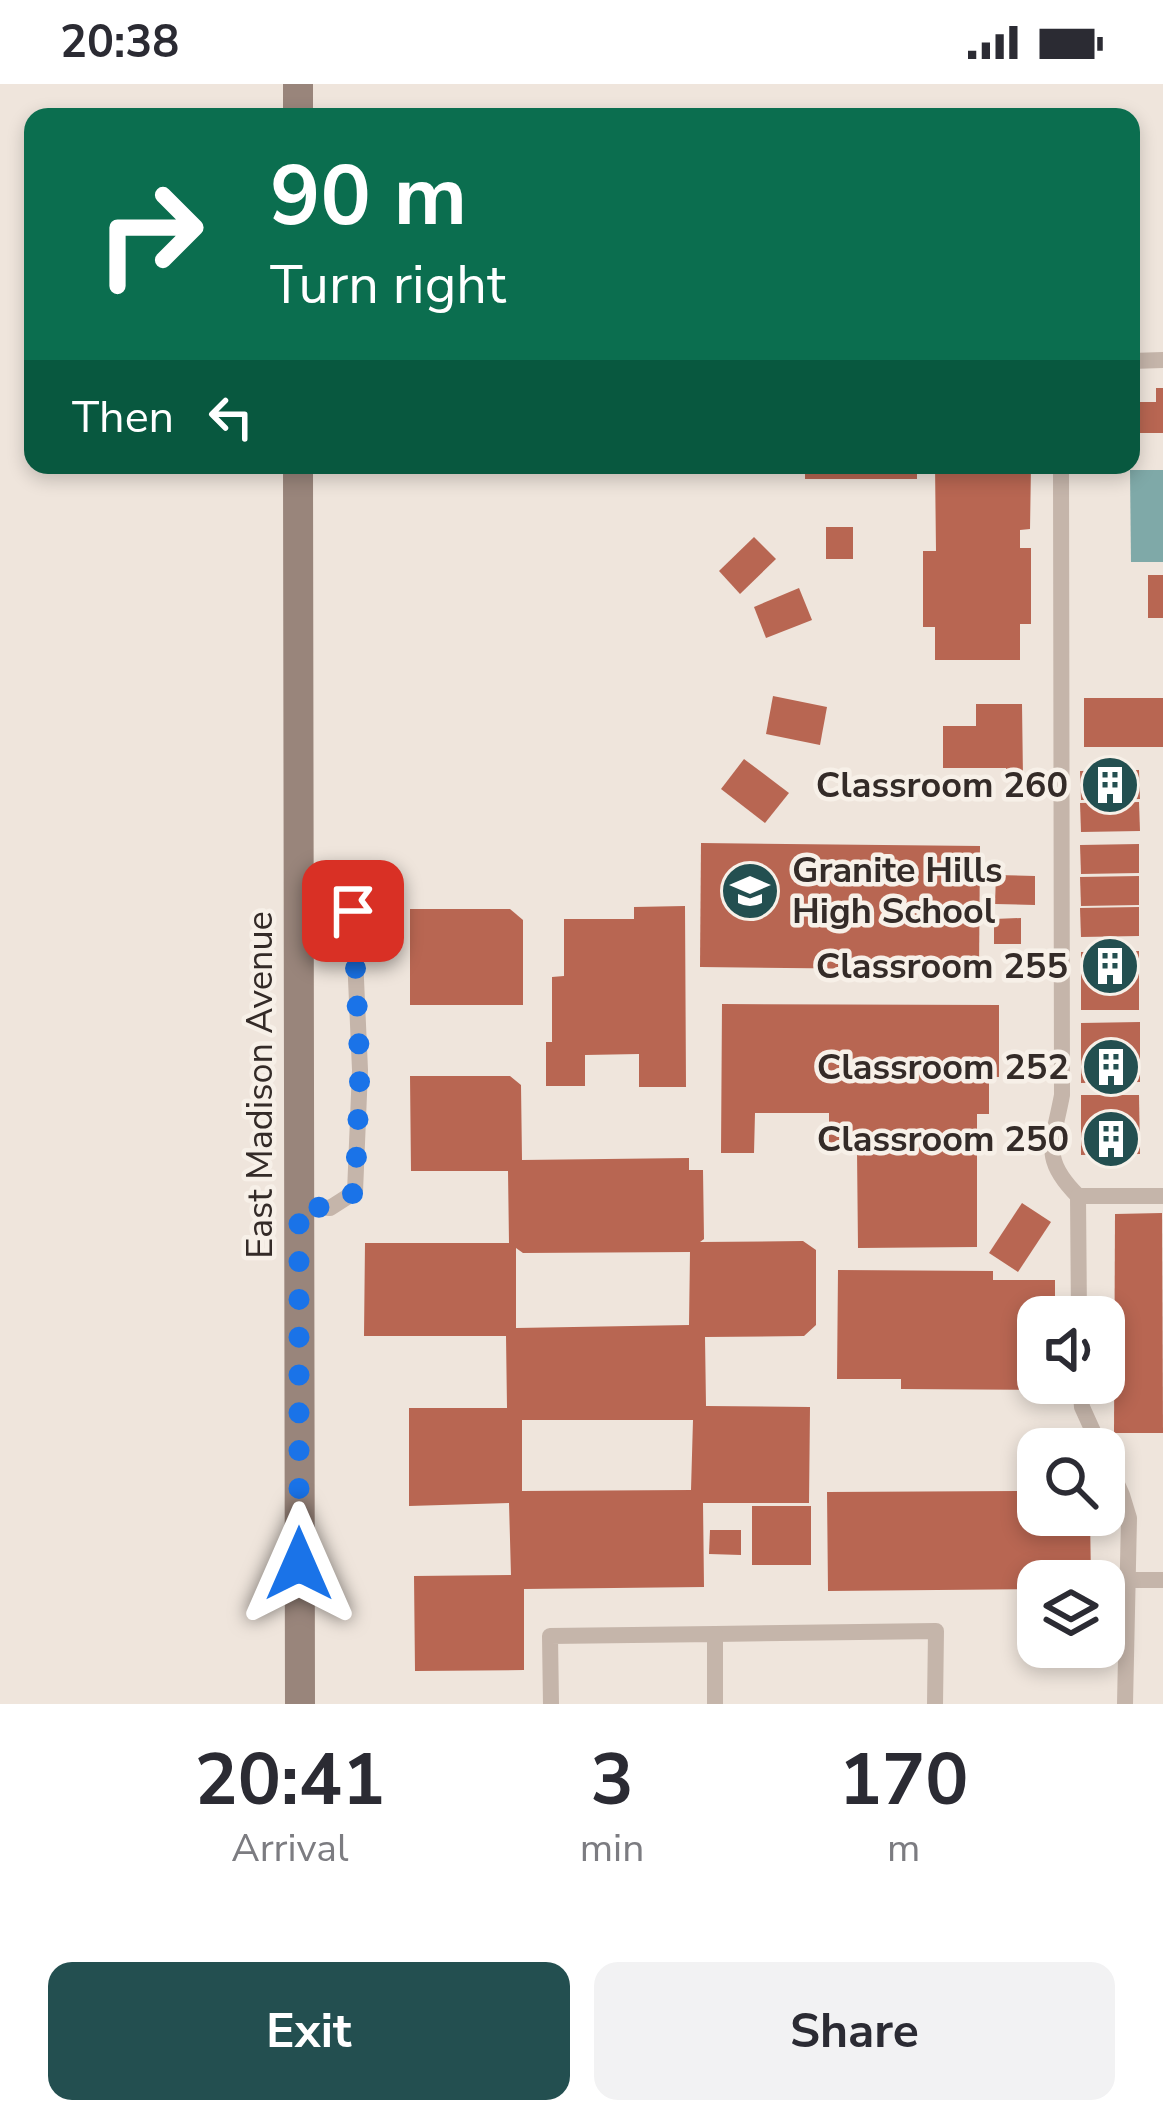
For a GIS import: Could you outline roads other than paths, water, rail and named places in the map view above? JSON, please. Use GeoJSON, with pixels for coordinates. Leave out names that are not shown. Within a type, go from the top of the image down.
{"type":"FeatureCollection","features":[{"type":"Feature","properties":{"kind":"street","name":"East Madison Avenue"},"geometry":{"type":"LineString","coordinates":[[298,474],[300,1704]]}},
{"type":"Feature","properties":{"kind":"lane"},"geometry":{"type":"LineString","coordinates":[[1060,474],[1062,1095],[1051,1157],[1059,1178],[1078,1196],[1163,1196]]}},
{"type":"Feature","properties":{"kind":"lane"},"geometry":{"type":"LineString","coordinates":[[299,893],[326,893],[353,911],[360,1070],[355,1192],[330,1208],[299,1206]]}},
{"type":"Feature","properties":{"kind":"lane"},"geometry":{"type":"LineString","coordinates":[[1078,1196],[1079,1296]]}},
{"type":"Feature","properties":{"kind":"lane"},"geometry":{"type":"LineString","coordinates":[[1125,1508],[1129,1518],[1125,1704]]}},
{"type":"Feature","properties":{"kind":"lane"},"geometry":{"type":"LineString","coordinates":[[1127,1580],[1163,1580]]}},
{"type":"Feature","properties":{"kind":"lane"},"geometry":{"type":"LineString","coordinates":[[550,1704],[550,1636],[936,1630],[935,1704]]}},
{"type":"Feature","properties":{"kind":"lane"},"geometry":{"type":"LineString","coordinates":[[715,1634],[715,1704]]}},
{"type":"Feature","properties":{"kind":"water"},"geometry":{"type":"Polygon","coordinates":[[[1163,470],[1163,562],[1131,562],[1130,474],[1163,470]]]}},
{"type":"Feature","properties":{"kind":"place","name":"Classroom 260"},"geometry":{"type":"Point","coordinates":[1110,785]}},
{"type":"Feature","properties":{"kind":"place","name":"Granite Hills High School"},"geometry":{"type":"Point","coordinates":[750,891]}},
{"type":"Feature","properties":{"kind":"place","name":"Classroom 255"},"geometry":{"type":"Point","coordinates":[1110,966]}},
{"type":"Feature","properties":{"kind":"place","name":"Classroom 252"},"geometry":{"type":"Point","coordinates":[1111,1067]}},
{"type":"Feature","properties":{"kind":"place","name":"Classroom 250"},"geometry":{"type":"Point","coordinates":[1111,1139]}}]}
